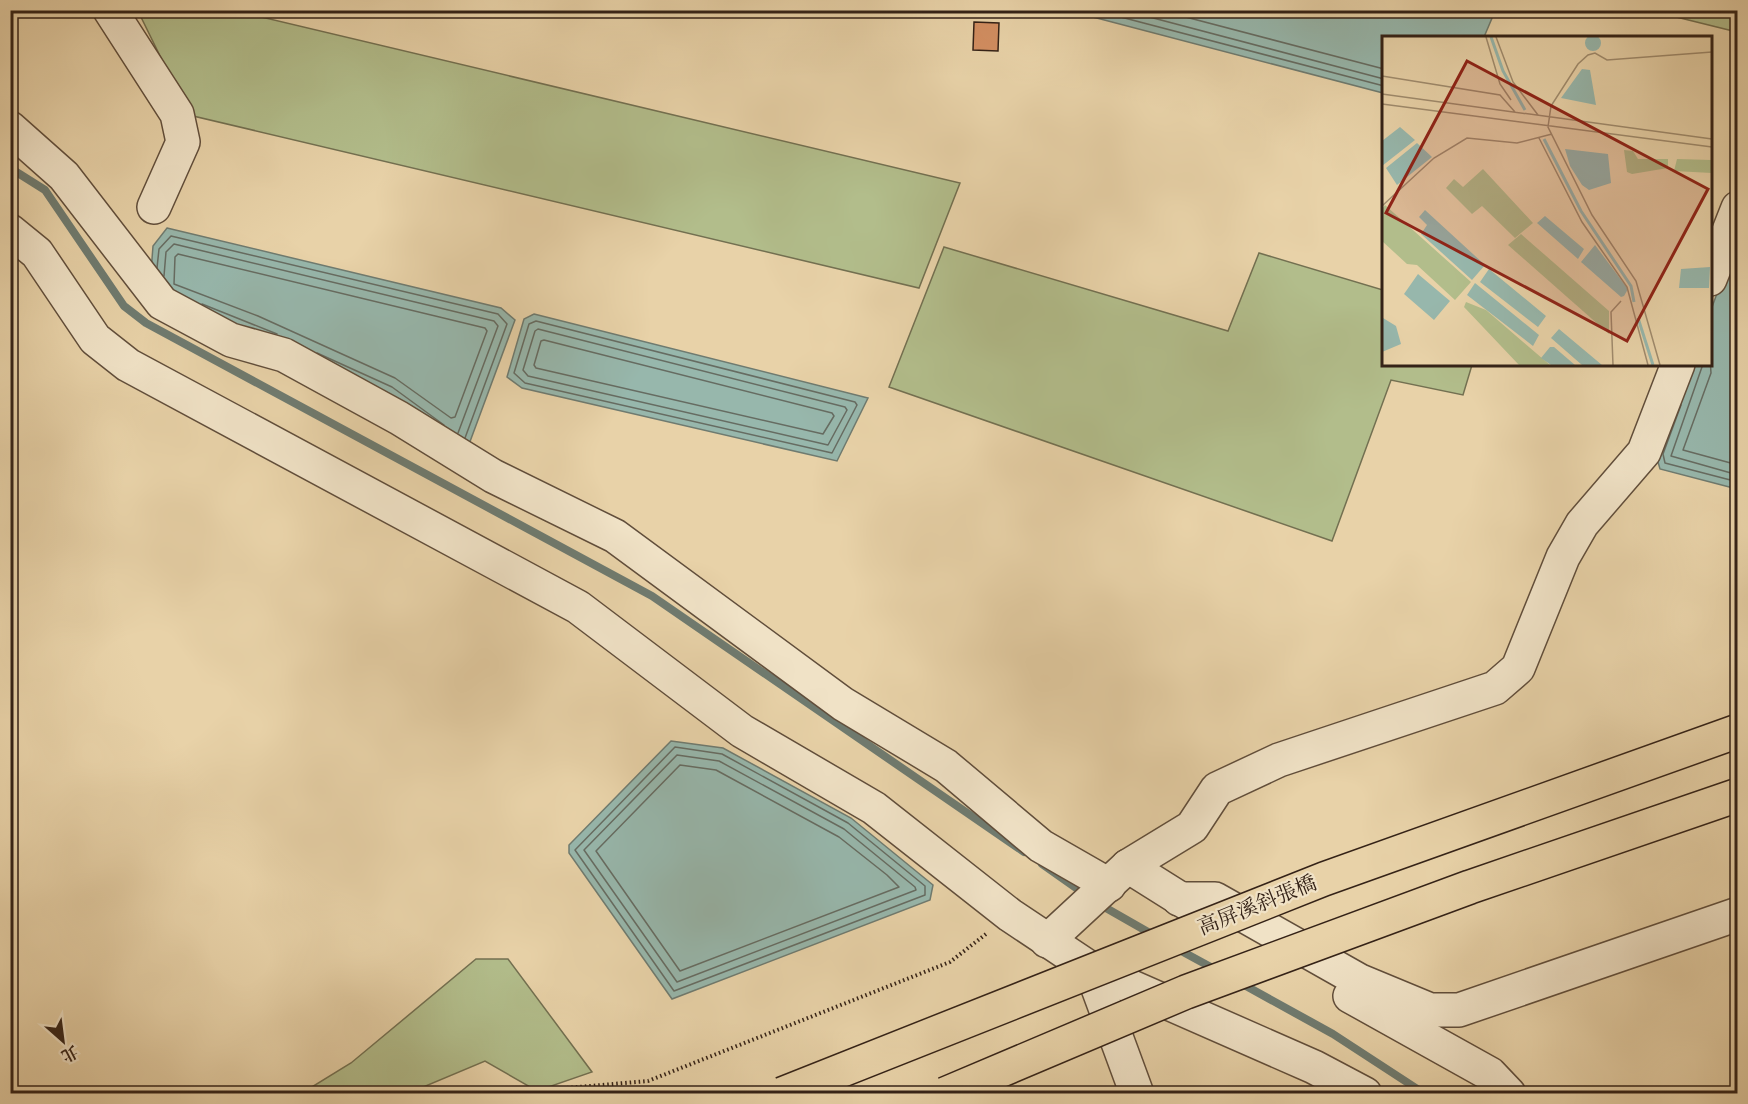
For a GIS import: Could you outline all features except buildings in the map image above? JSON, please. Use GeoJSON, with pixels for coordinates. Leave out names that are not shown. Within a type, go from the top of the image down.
{"type":"FeatureCollection","features":[{"type":"Feature","properties":{"kind":"highway","name":"高屏溪斜張橋"},"geometry":{"type":"LineString","coordinates":[[782,1094],[1324,879],[1737,730]]}},
{"type":"Feature","properties":{"kind":"highway"},"geometry":{"type":"LineString","coordinates":[[945,1094],[1186,992],[1470,887],[1737,795]]}},
{"type":"Feature","properties":{"kind":"lane"},"geometry":{"type":"LineString","coordinates":[[110,10],[177,114],[183,142],[154,207]]}},
{"type":"Feature","properties":{"kind":"lane"},"geometry":{"type":"LineString","coordinates":[[10,128],[64,176],[162,303],[231,340],[284,355],[399,418],[493,476],[615,536],[843,704],[946,766],[1041,846],[1114,880],[1179,899],[1490,1074],[1509,1094]]}},
{"type":"Feature","properties":{"kind":"lane"},"geometry":{"type":"LineString","coordinates":[[1712,274],[1737,208]]}},
{"type":"Feature","properties":{"kind":"lane"},"geometry":{"type":"LineString","coordinates":[[10,231],[37,253],[94,339],[128,365],[578,607],[742,731],[874,807],[1010,915],[1047,942],[1091,969],[1314,1067],[1365,1094]]}},
{"type":"Feature","properties":{"kind":"lane"},"geometry":{"type":"LineString","coordinates":[[1047,942],[1114,880],[1192,827],[1217,789],[1279,760],[1495,688],[1518,668],[1563,557],[1582,524],[1644,452],[1677,366]]}},
{"type":"Feature","properties":{"kind":"lane"},"geometry":{"type":"LineString","coordinates":[[1179,899],[1215,899],[1360,981],[1430,1010],[1459,1010],[1737,914]]}},
{"type":"Feature","properties":{"kind":"lane"},"geometry":{"type":"LineString","coordinates":[[1091,969],[1137,1094]]}},
{"type":"Feature","properties":{"kind":"path"},"geometry":{"type":"LineString","coordinates":[[438,1094],[448,1088],[555,1089],[648,1082],[950,962],[1010,915]]}},
{"type":"Feature","properties":{"kind":"green space"},"geometry":{"type":"Polygon","coordinates":[[[138,11],[236,11],[960,183],[919,288],[189,115],[138,11]]]}},
{"type":"Feature","properties":{"kind":"green space"},"geometry":{"type":"Polygon","coordinates":[[[1652,11],[1737,11],[1737,32],[1652,11]]]}},
{"type":"Feature","properties":{"kind":"green space"},"geometry":{"type":"Polygon","coordinates":[[[944,247],[1228,331],[1259,253],[1382,290],[1382,366],[1472,366],[1463,395],[1391,380],[1332,541],[889,387],[944,247]]]}},
{"type":"Feature","properties":{"kind":"green space"},"geometry":{"type":"Polygon","coordinates":[[[476,959],[508,959],[592,1072],[537,1091],[485,1061],[409,1093],[302,1093],[351,1063],[476,959]]]}},
{"type":"Feature","properties":{"kind":"water"},"geometry":{"type":"Polygon","coordinates":[[[1495,10],[1484,36],[1382,36],[1382,93],[1070,11],[1495,10]]]}},
{"type":"Feature","properties":{"kind":"water"},"geometry":{"type":"Polygon","coordinates":[[[167,228],[501,308],[515,320],[468,447],[149,298],[153,246],[167,228]]]}},
{"type":"Feature","properties":{"kind":"water"},"geometry":{"type":"Polygon","coordinates":[[[1737,238],[1737,489],[1660,469],[1656,455],[1690,366],[1712,366],[1712,307],[1737,238]]]}},
{"type":"Feature","properties":{"kind":"water"},"geometry":{"type":"Polygon","coordinates":[[[534,314],[868,398],[837,461],[522,388],[507,377],[524,319],[534,314]]]}},
{"type":"Feature","properties":{"kind":"water"},"geometry":{"type":"Polygon","coordinates":[[[671,741],[723,748],[851,818],[933,885],[930,900],[672,999],[569,853],[569,845],[671,741]]]}},
{"type":"Feature","properties":{"kind":"waterway"},"geometry":{"type":"LineString","coordinates":[[10,168],[45,190],[124,306],[146,323],[652,596],[1024,852]]}},
{"type":"Feature","properties":{"kind":"waterway"},"geometry":{"type":"LineString","coordinates":[[1042,864],[1086,895]]}},
{"type":"Feature","properties":{"kind":"waterway"},"geometry":{"type":"LineString","coordinates":[[1099,904],[1155,936]]}},
{"type":"Feature","properties":{"kind":"waterway"},"geometry":{"type":"LineString","coordinates":[[1174,947],[1218,971]]}},
{"type":"Feature","properties":{"kind":"waterway"},"geometry":{"type":"LineString","coordinates":[[1237,981],[1333,1034],[1425,1094]]}}]}
